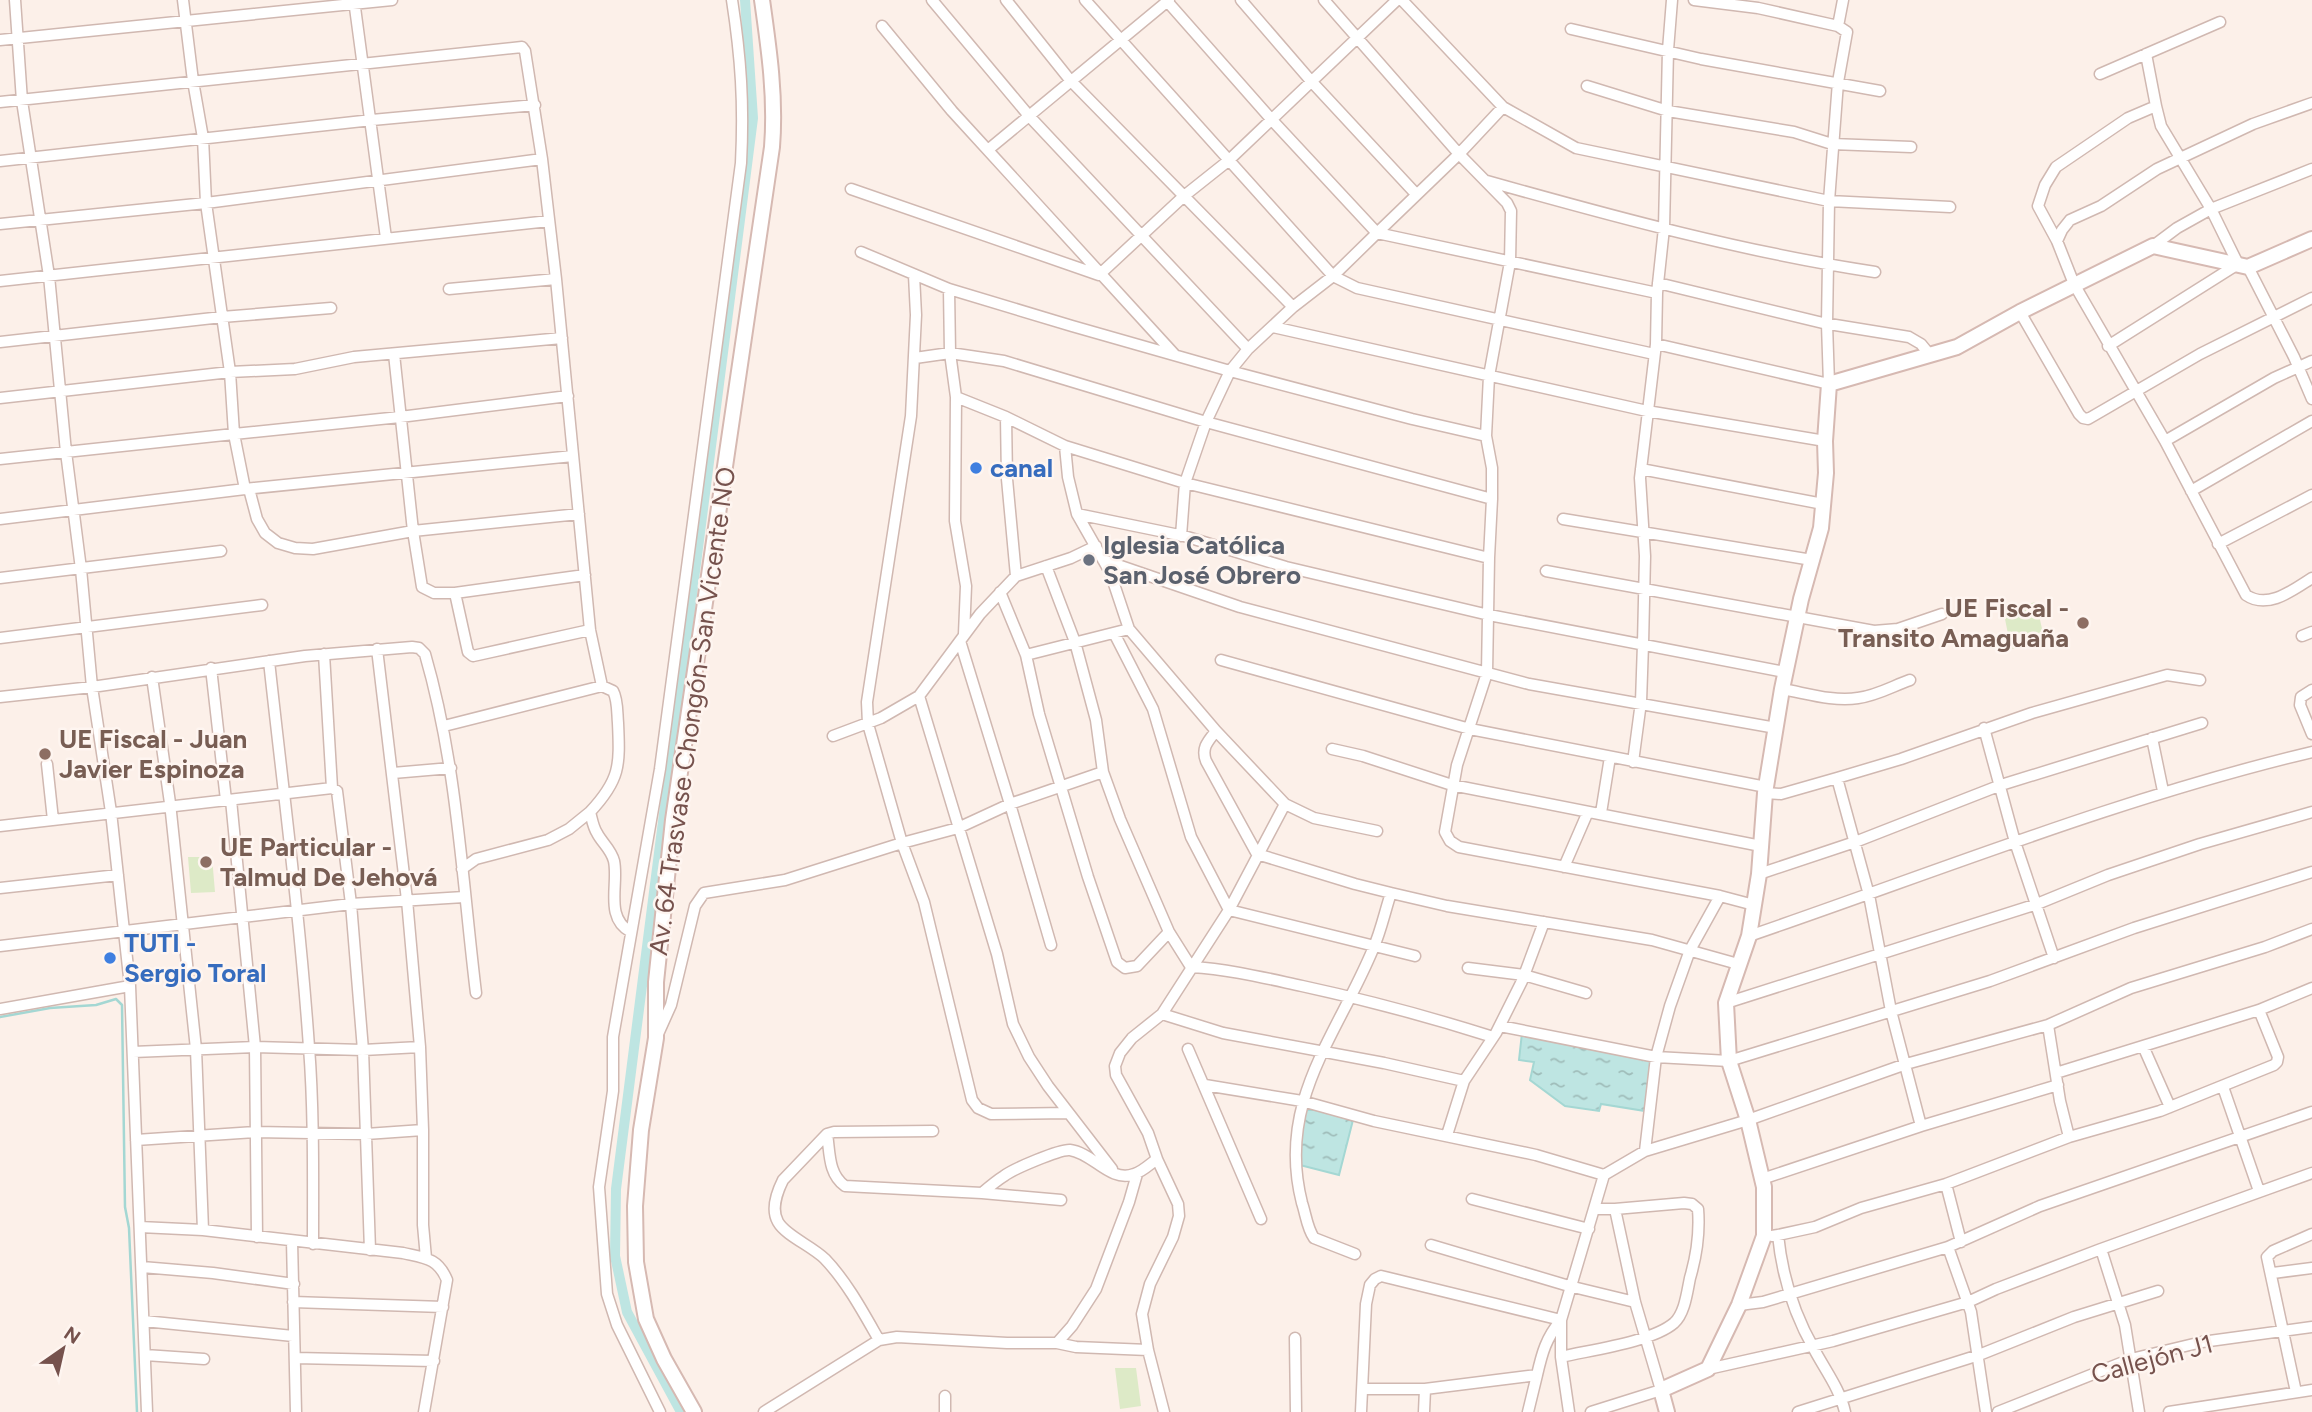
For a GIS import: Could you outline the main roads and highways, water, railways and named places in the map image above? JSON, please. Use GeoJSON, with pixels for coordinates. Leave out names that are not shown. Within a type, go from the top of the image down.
{"type":"FeatureCollection","features":[{"type":"Feature","properties":{"kind":"water"},"geometry":{"type":"Polygon","coordinates":[[[1522,1033],[1653,1060],[1645,1111],[1601,1104],[1599,1111],[1565,1106],[1530,1080],[1534,1062],[1519,1060],[1522,1033]]]}},
{"type":"Feature","properties":{"kind":"water"},"geometry":{"type":"Polygon","coordinates":[[[1303,1110],[1320,1110],[1353,1120],[1339,1175],[1292,1163],[1303,1110]]]}},
{"type":"Feature","properties":{"kind":"waterway"},"geometry":{"type":"LineString","coordinates":[[681,1412],[627,1312],[615,1256],[616,1189],[753,118],[745,0]]}},
{"type":"Feature","properties":{"kind":"waterway"},"geometry":{"type":"LineString","coordinates":[[0,1017],[50,1008],[96,1005],[116,999],[122,1005],[125,1207],[129,1228],[137,1412]]}},
{"type":"Feature","properties":{"kind":"place","name":"canal"},"geometry":{"type":"Point","coordinates":[976,468]}},
{"type":"Feature","properties":{"kind":"place","name":"Iglesia Católica San José Obrero"},"geometry":{"type":"Point","coordinates":[1089,560]}},
{"type":"Feature","properties":{"kind":"place","name":"UE Fiscal - Transito Amaguaña"},"geometry":{"type":"Point","coordinates":[2083,623]}},
{"type":"Feature","properties":{"kind":"place","name":"UE Fiscal - Juan Javier Espinoza"},"geometry":{"type":"Point","coordinates":[45,754]}},
{"type":"Feature","properties":{"kind":"place","name":"UE Particular - Talmud De Jehová"},"geometry":{"type":"Point","coordinates":[206,862]}},
{"type":"Feature","properties":{"kind":"place","name":"TUTI - Sergio Toral"},"geometry":{"type":"Point","coordinates":[110,958]}}]}
